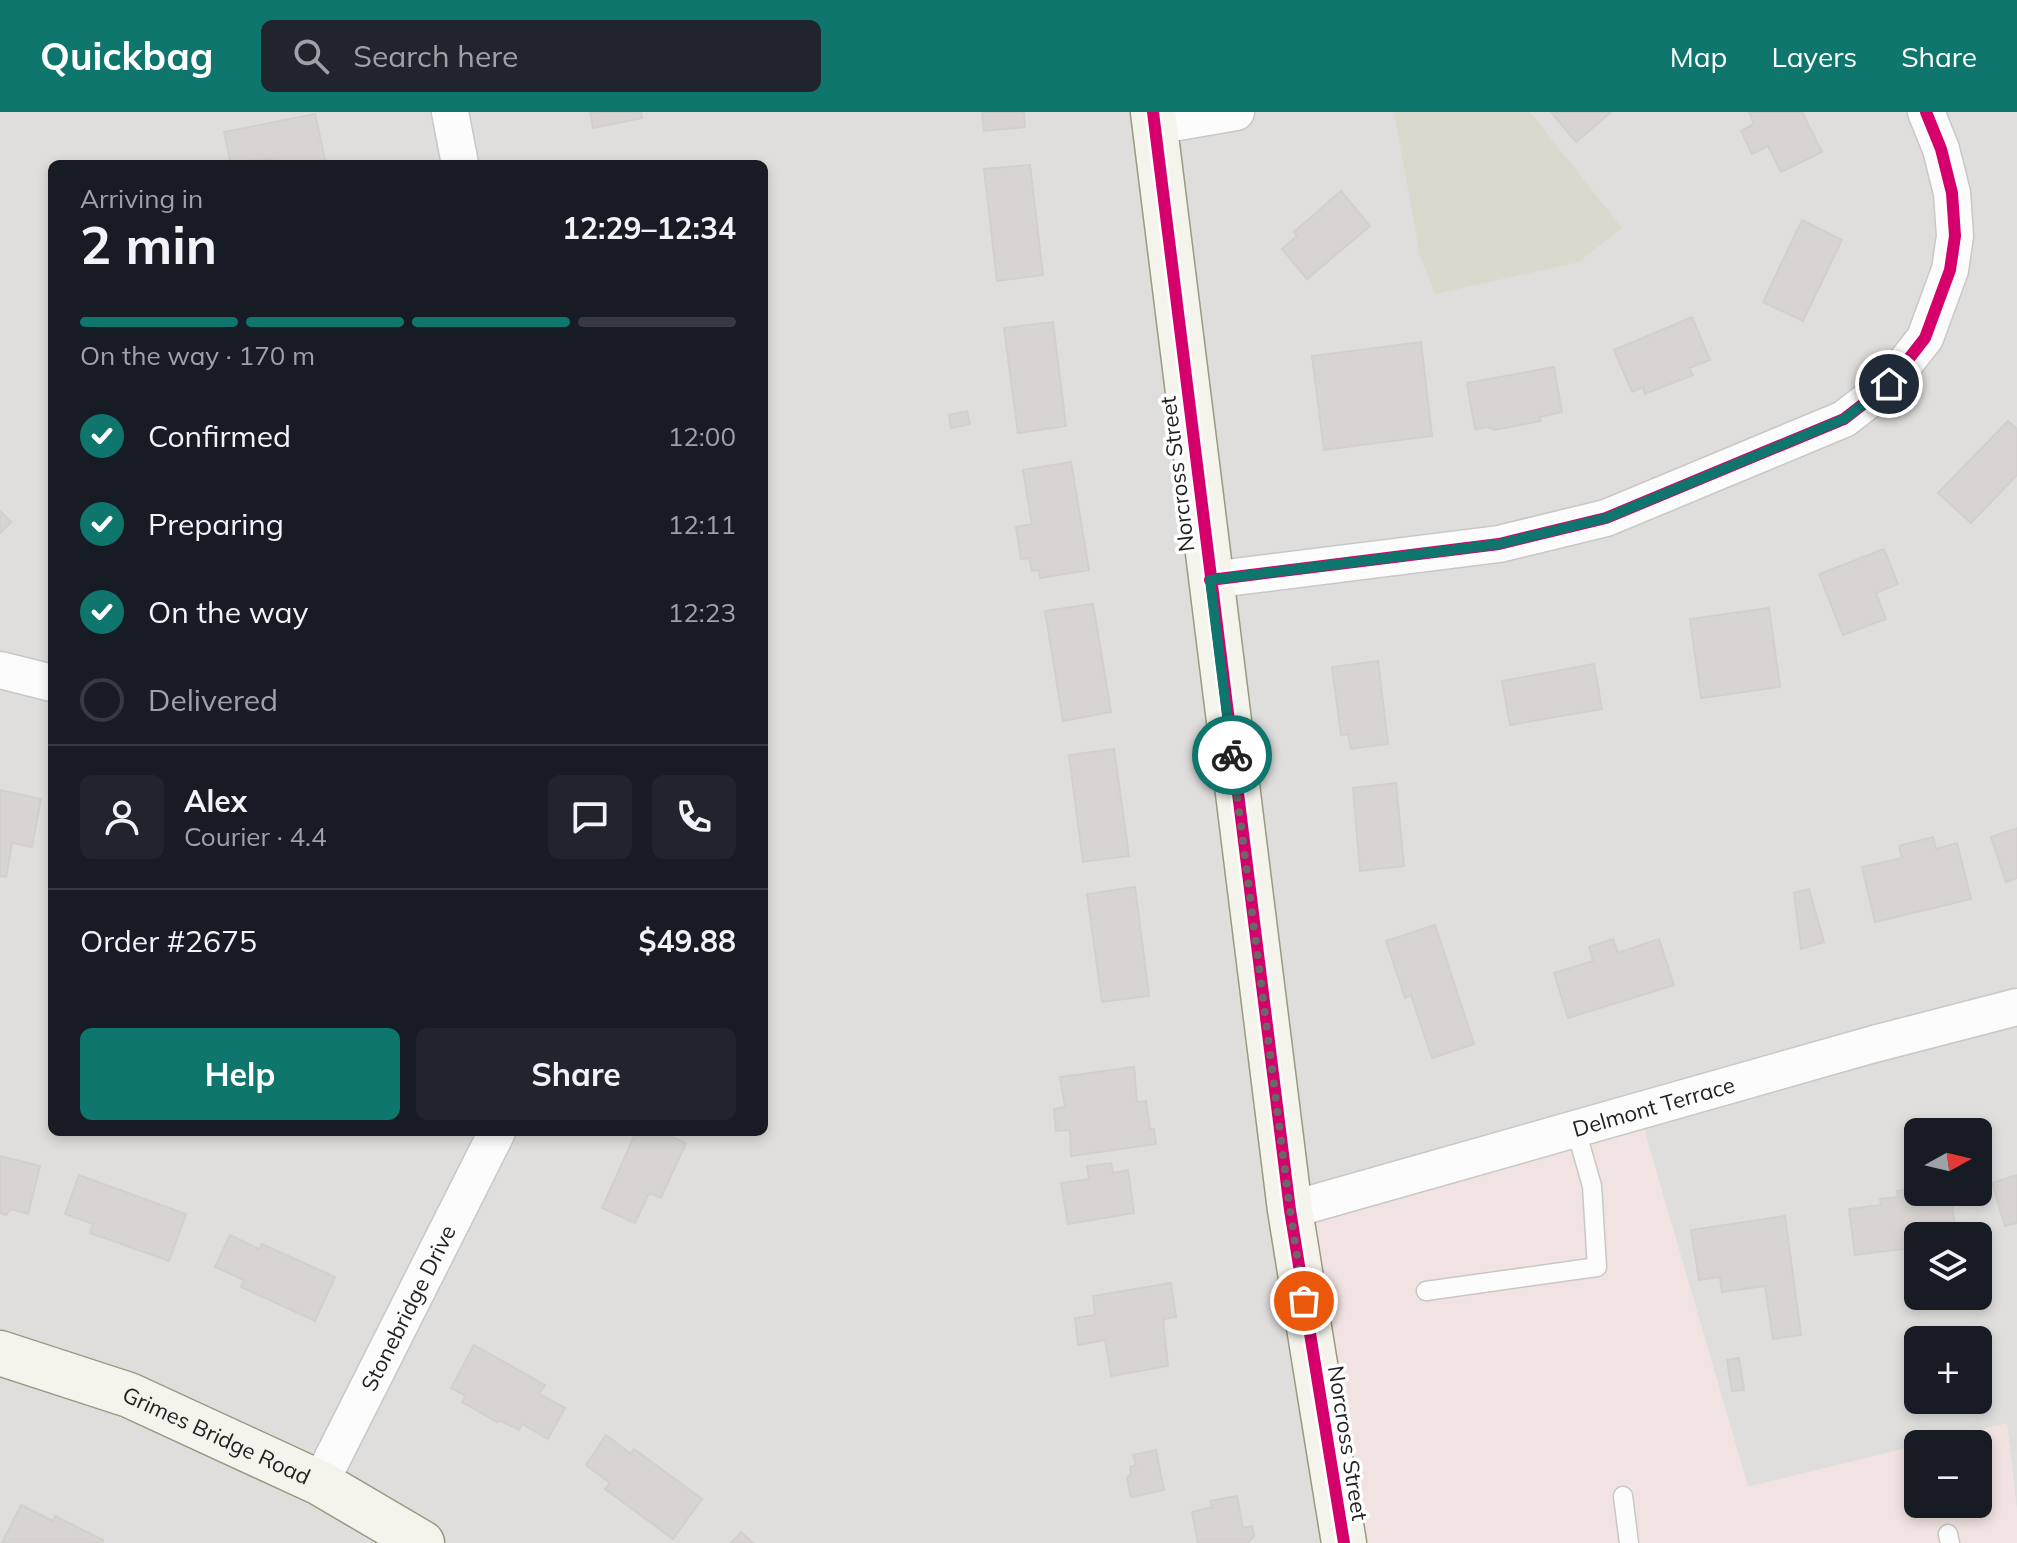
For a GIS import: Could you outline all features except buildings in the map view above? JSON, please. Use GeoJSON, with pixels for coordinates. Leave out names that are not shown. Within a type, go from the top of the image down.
{"type":"FeatureCollection","features":[{"type":"Feature","properties":{"kind":"street"},"geometry":{"type":"LineString","coordinates":[[450,112],[459,160]]}},
{"type":"Feature","properties":{"kind":"street"},"geometry":{"type":"LineString","coordinates":[[1154,119],[1236,112]]}},
{"type":"Feature","properties":{"kind":"street"},"geometry":{"type":"LineString","coordinates":[[1210,580],[1499,544],[1606,518],[1844,419],[1889,384],[1925,338],[1950,270],[1955,236],[1952,193],[1941,149],[1926,112]]}},
{"type":"Feature","properties":{"kind":"street","name":"Norcross Street"},"geometry":{"type":"LineString","coordinates":[[1154,119],[1290,1210],[1344,1543]]}},
{"type":"Feature","properties":{"kind":"street"},"geometry":{"type":"LineString","coordinates":[[0,670],[48,682]]}},
{"type":"Feature","properties":{"kind":"street","name":"Delmont Terrace"},"geometry":{"type":"LineString","coordinates":[[1290,1210],[1874,1044],[2017,1007]]}},
{"type":"Feature","properties":{"kind":"street","name":"Stonebridge Drive"},"geometry":{"type":"LineString","coordinates":[[320,1483],[495,1136]]}},
{"type":"Feature","properties":{"kind":"street","name":"Grimes Bridge Road"},"geometry":{"type":"LineString","coordinates":[[0,1353],[129,1395],[320,1483],[422,1543]]}},
{"type":"Feature","properties":{"kind":"lane"},"geometry":{"type":"LineString","coordinates":[[1426,1291],[1597,1267],[1592,1186],[1576,1130]]}},
{"type":"Feature","properties":{"kind":"lane"},"geometry":{"type":"LineString","coordinates":[[1623,1496],[1629,1543]]}},
{"type":"Feature","properties":{"kind":"shaded area"},"geometry":{"type":"Polygon","coordinates":[[[0,112],[2017,112],[2017,1512],[2007,1424],[1982,1430],[1904,1430],[1904,1449],[1748,1487],[1643,1126],[1345,1543],[0,1543],[0,112]]]}},
{"type":"Feature","properties":{"kind":"shaded area"},"geometry":{"type":"Polygon","coordinates":[[[1394,112],[1530,112],[1622,228],[1579,262],[1435,294],[1420,256],[1394,112]]]}},
{"type":"Feature","properties":{"kind":"shaded area"},"geometry":{"type":"Polygon","coordinates":[[[1643,1126],[1748,1487],[1904,1448],[1904,1518],[1992,1518],[1992,1430],[1979,1430],[2007,1423],[2017,1512],[2017,1543],[1345,1543],[1290,1210],[1643,1126]]]}},
{"type":"Feature","properties":{"kind":"cycle path"},"geometry":{"type":"LineString","coordinates":[[1153,112],[1290,1210],[1344,1543]]}},
{"type":"Feature","properties":{"kind":"cycle path"},"geometry":{"type":"LineString","coordinates":[[1210,580],[1499,544],[1606,518],[1844,419],[1889,384],[1925,338],[1950,270],[1955,236],[1952,193],[1941,149],[1926,112]]}},
{"type":"Feature","properties":{"kind":"way so far"},"geometry":{"type":"LineString","coordinates":[[1232,755],[1304,1301]]}},
{"type":"Feature","properties":{"kind":"route"},"geometry":{"type":"LineString","coordinates":[[1232,755],[1210,580],[1499,544],[1606,518],[1844,419],[1889,384]]}}]}
